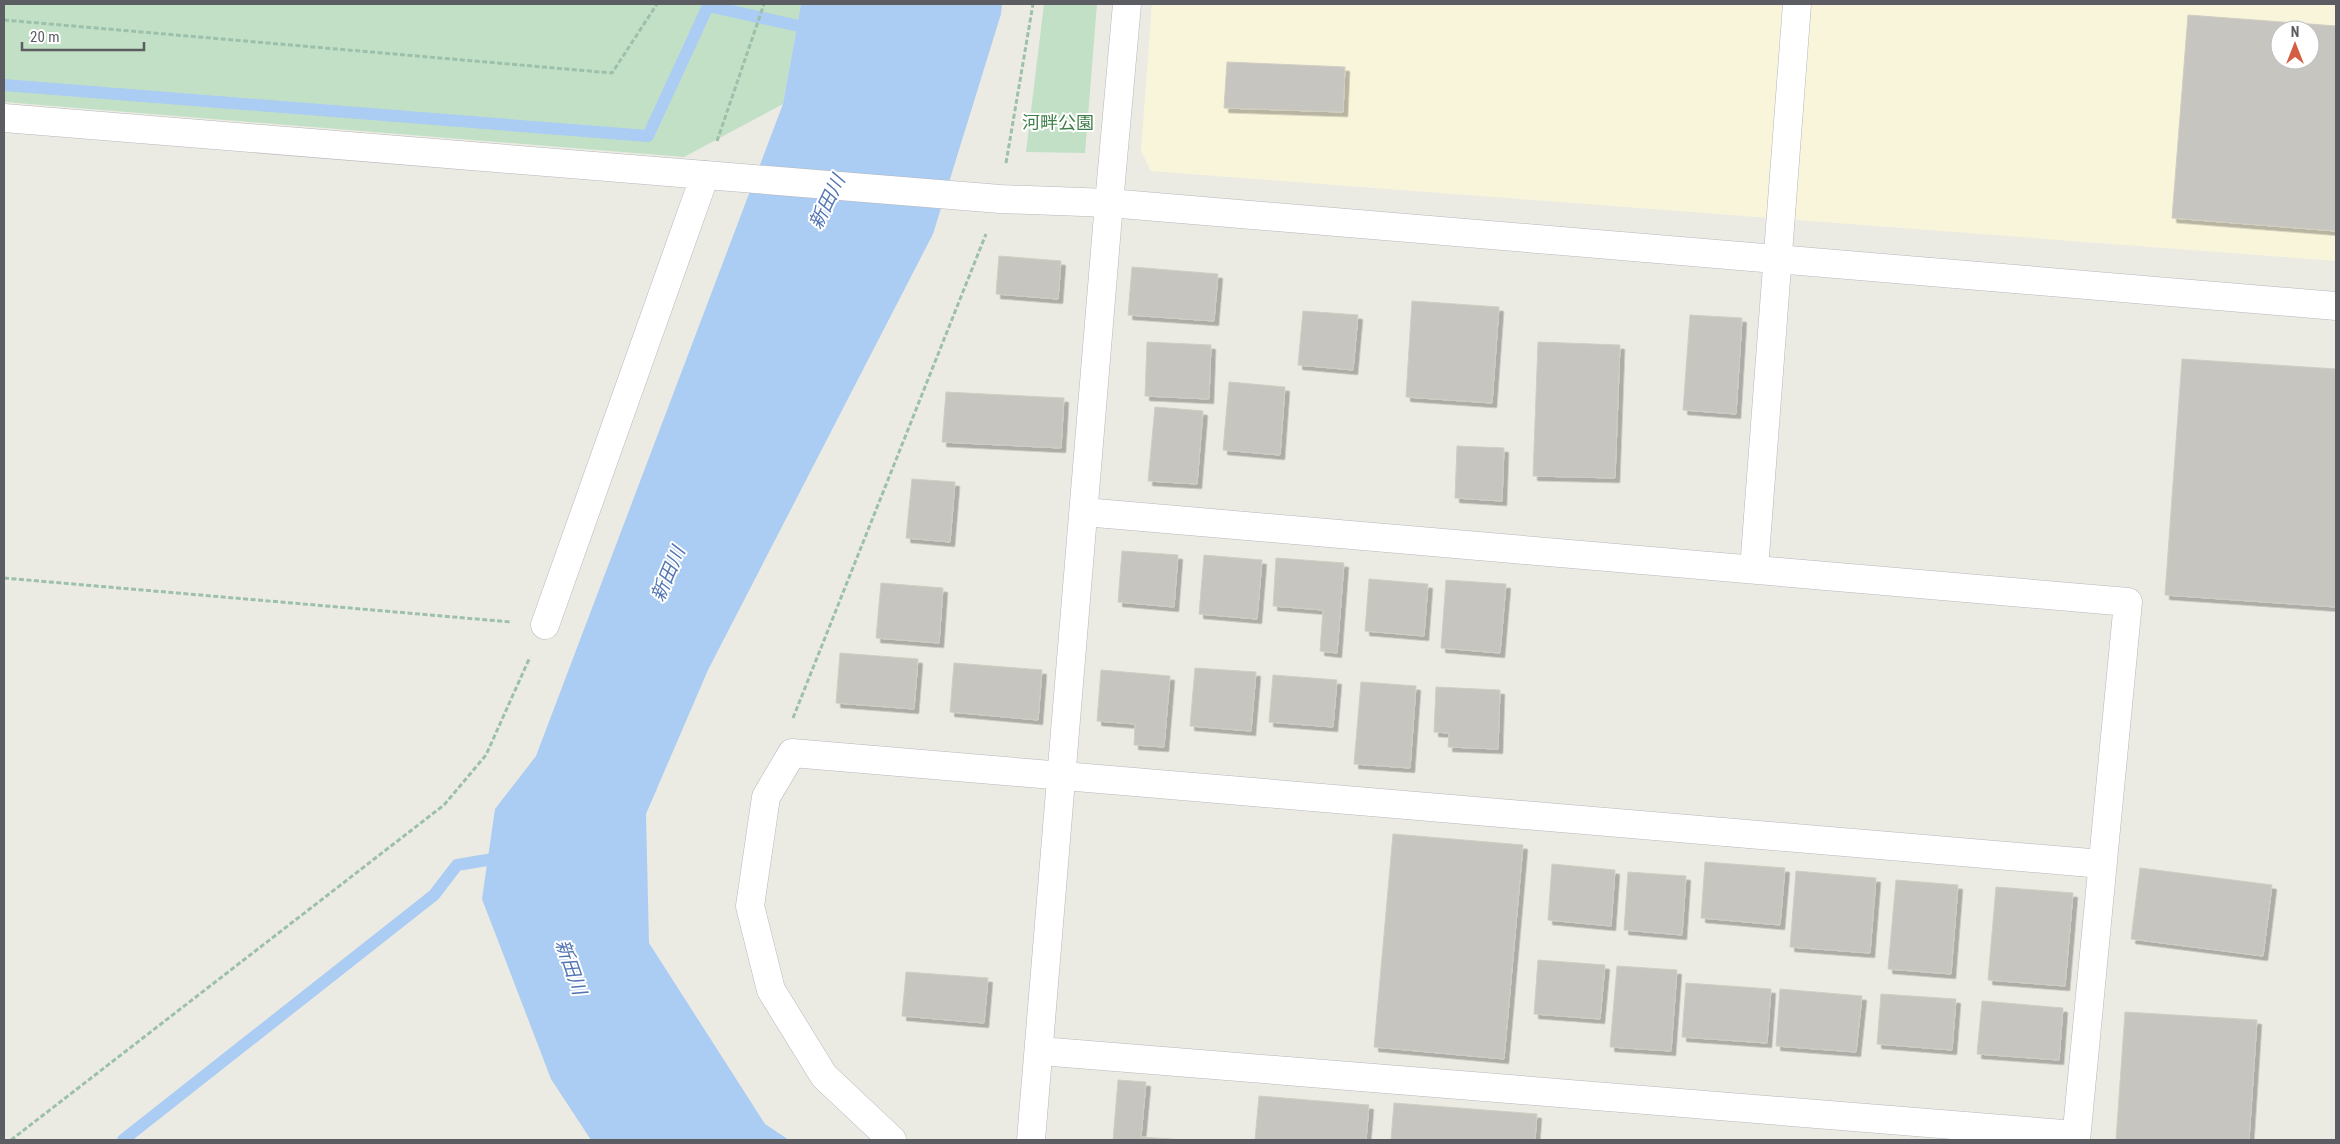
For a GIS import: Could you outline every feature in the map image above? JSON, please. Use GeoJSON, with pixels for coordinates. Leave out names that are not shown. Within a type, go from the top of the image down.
{"type":"FeatureCollection","features":[{"type":"Feature","properties":{"kind":"street"},"geometry":{"type":"LineString","coordinates":[[1031,1140],[1127,4]]}},
{"type":"Feature","properties":{"kind":"street"},"geometry":{"type":"LineString","coordinates":[[1754,570],[1797,4]]}},
{"type":"Feature","properties":{"kind":"street"},"geometry":{"type":"LineString","coordinates":[[4,118],[1000,199],[1109,203],[2336,306]]}},
{"type":"Feature","properties":{"kind":"street"},"geometry":{"type":"LineString","coordinates":[[545,625],[705,175]]}},
{"type":"Feature","properties":{"kind":"street"},"geometry":{"type":"LineString","coordinates":[[1040,1051],[2076,1137],[2128,602],[1084,512]]}},
{"type":"Feature","properties":{"kind":"street"},"geometry":{"type":"LineString","coordinates":[[892,1140],[824,1076],[771,990],[750,906],[766,797],[792,753],[2102,864]]}},
{"type":"Feature","properties":{"kind":"path"},"geometry":{"type":"LineString","coordinates":[[4,20],[612,73],[658,4]]}},
{"type":"Feature","properties":{"kind":"path"},"geometry":{"type":"LineString","coordinates":[[705,175],[753,41],[764,4]]}},
{"type":"Feature","properties":{"kind":"path"},"geometry":{"type":"LineString","coordinates":[[792,753],[791,724],[1000,199],[1033,4]]}},
{"type":"Feature","properties":{"kind":"path"},"geometry":{"type":"LineString","coordinates":[[4,578],[545,625],[486,755],[444,805],[11,1140]]}},
{"type":"Feature","properties":{"kind":"shaded area"},"geometry":{"type":"Polygon","coordinates":[[[1152,4],[2336,4],[2336,261],[1151,171],[1141,151],[1152,4]]]}},
{"type":"Feature","properties":{"kind":"green space"},"geometry":{"type":"Polygon","coordinates":[[[4,4],[801,4],[783,104],[684,157],[4,102],[4,4]]]}},
{"type":"Feature","properties":{"kind":"green space","name":"河畔公園"},"geometry":{"type":"Polygon","coordinates":[[[1044,4],[1097,4],[1085,153],[1026,152],[1044,4]]]}},
{"type":"Feature","properties":{"kind":"water","name":"新田川"},"geometry":{"type":"Polygon","coordinates":[[[801,4],[1002,4],[1001,14],[933,234],[708,670],[646,814],[649,943],[765,1124],[789,1140],[591,1140],[551,1079],[482,899],[495,809],[536,756],[783,104],[801,4]]]}},
{"type":"Feature","properties":{"kind":"building"},"geometry":{"type":"Polygon","coordinates":[[[2188,15],[2270,21],[2270,70],[2320,70],[2320,25],[2336,26],[2336,231],[2172,218],[2188,15]]]}},
{"type":"Feature","properties":{"kind":"building"},"geometry":{"type":"Polygon","coordinates":[[[1227,62],[1345,67],[1343,112],[1224,108],[1227,62]]]}},
{"type":"Feature","properties":{"kind":"building"},"geometry":{"type":"Polygon","coordinates":[[[999,256],[1061,261],[1058,299],[996,294],[999,256]]]}},
{"type":"Feature","properties":{"kind":"building"},"geometry":{"type":"Polygon","coordinates":[[[1132,267],[1218,274],[1214,321],[1128,315],[1132,267]]]}},
{"type":"Feature","properties":{"kind":"building"},"geometry":{"type":"Polygon","coordinates":[[[1412,301],[1499,307],[1492,403],[1406,397],[1412,301]]]}},
{"type":"Feature","properties":{"kind":"building"},"geometry":{"type":"Polygon","coordinates":[[[1303,311],[1358,315],[1353,370],[1298,365],[1303,311]]]}},
{"type":"Feature","properties":{"kind":"building"},"geometry":{"type":"Polygon","coordinates":[[[1690,315],[1742,318],[1736,414],[1683,410],[1690,315]]]}},
{"type":"Feature","properties":{"kind":"building"},"geometry":{"type":"Polygon","coordinates":[[[1147,342],[1211,345],[1209,399],[1145,396],[1147,342]]]}},
{"type":"Feature","properties":{"kind":"building"},"geometry":{"type":"Polygon","coordinates":[[[1538,342],[1620,345],[1615,478],[1533,476],[1538,342]]]}},
{"type":"Feature","properties":{"kind":"building"},"geometry":{"type":"Polygon","coordinates":[[[2182,359],[2336,369],[2336,607],[2165,595],[2182,359]]]}},
{"type":"Feature","properties":{"kind":"building"},"geometry":{"type":"Polygon","coordinates":[[[1229,382],[1285,387],[1280,455],[1223,450],[1229,382]]]}},
{"type":"Feature","properties":{"kind":"building"},"geometry":{"type":"Polygon","coordinates":[[[946,392],[1064,398],[1061,448],[942,442],[946,392]]]}},
{"type":"Feature","properties":{"kind":"building"},"geometry":{"type":"Polygon","coordinates":[[[1155,407],[1203,411],[1197,484],[1148,481],[1155,407]]]}},
{"type":"Feature","properties":{"kind":"building"},"geometry":{"type":"Polygon","coordinates":[[[1457,446],[1504,448],[1502,501],[1455,498],[1457,446]]]}},
{"type":"Feature","properties":{"kind":"building"},"geometry":{"type":"Polygon","coordinates":[[[912,479],[955,482],[950,542],[906,538],[912,479]]]}},
{"type":"Feature","properties":{"kind":"building"},"geometry":{"type":"Polygon","coordinates":[[[1122,551],[1178,555],[1174,607],[1118,602],[1122,551]]]}},
{"type":"Feature","properties":{"kind":"building"},"geometry":{"type":"Polygon","coordinates":[[[1204,555],[1262,560],[1257,619],[1199,614],[1204,555]]]}},
{"type":"Feature","properties":{"kind":"building"},"geometry":{"type":"Polygon","coordinates":[[[1276,558],[1344,563],[1337,653],[1320,651],[1323,610],[1273,606],[1276,558]]]}},
{"type":"Feature","properties":{"kind":"building"},"geometry":{"type":"Polygon","coordinates":[[[1369,579],[1428,584],[1424,636],[1365,631],[1369,579]]]}},
{"type":"Feature","properties":{"kind":"building"},"geometry":{"type":"Polygon","coordinates":[[[1446,580],[1506,584],[1500,653],[1441,648],[1446,580]]]}},
{"type":"Feature","properties":{"kind":"building"},"geometry":{"type":"Polygon","coordinates":[[[881,583],[943,588],[939,643],[876,638],[881,583]]]}},
{"type":"Feature","properties":{"kind":"building"},"geometry":{"type":"Polygon","coordinates":[[[840,653],[918,659],[914,709],[836,703],[840,653]]]}},
{"type":"Feature","properties":{"kind":"building"},"geometry":{"type":"Polygon","coordinates":[[[954,663],[1042,670],[1038,720],[950,712],[954,663]]]}},
{"type":"Feature","properties":{"kind":"building"},"geometry":{"type":"Polygon","coordinates":[[[1195,668],[1256,672],[1251,731],[1190,726],[1195,668]]]}},
{"type":"Feature","properties":{"kind":"building"},"geometry":{"type":"Polygon","coordinates":[[[1101,670],[1170,676],[1164,747],[1134,745],[1135,724],[1097,721],[1101,670]]]}},
{"type":"Feature","properties":{"kind":"building"},"geometry":{"type":"Polygon","coordinates":[[[1273,675],[1337,680],[1333,727],[1269,722],[1273,675]]]}},
{"type":"Feature","properties":{"kind":"building"},"geometry":{"type":"Polygon","coordinates":[[[1361,682],[1416,686],[1410,768],[1354,764],[1361,682]]]}},
{"type":"Feature","properties":{"kind":"building"},"geometry":{"type":"Polygon","coordinates":[[[1436,687],[1500,690],[1498,749],[1448,747],[1449,733],[1434,732],[1436,687]]]}},
{"type":"Feature","properties":{"kind":"building"},"geometry":{"type":"Polygon","coordinates":[[[1393,834],[1523,845],[1504,1059],[1374,1047],[1393,834]]]}},
{"type":"Feature","properties":{"kind":"building"},"geometry":{"type":"Polygon","coordinates":[[[1705,862],[1785,868],[1780,925],[1701,918],[1705,862]]]}},
{"type":"Feature","properties":{"kind":"building"},"geometry":{"type":"Polygon","coordinates":[[[1552,864],[1615,870],[1611,926],[1548,920],[1552,864]]]}},
{"type":"Feature","properties":{"kind":"building"},"geometry":{"type":"Polygon","coordinates":[[[2140,868],[2272,885],[2263,956],[2131,939],[2140,868]]]}},
{"type":"Feature","properties":{"kind":"building"},"geometry":{"type":"Polygon","coordinates":[[[1796,871],[1876,878],[1870,953],[1790,947],[1796,871]]]}},
{"type":"Feature","properties":{"kind":"building"},"geometry":{"type":"Polygon","coordinates":[[[1628,872],[1686,876],[1682,935],[1624,930],[1628,872]]]}},
{"type":"Feature","properties":{"kind":"building"},"geometry":{"type":"Polygon","coordinates":[[[1896,880],[1958,885],[1951,974],[1888,969],[1896,880]]]}},
{"type":"Feature","properties":{"kind":"building"},"geometry":{"type":"Polygon","coordinates":[[[1996,887],[2073,893],[2065,986],[1988,980],[1996,887]]]}},
{"type":"Feature","properties":{"kind":"building"},"geometry":{"type":"Polygon","coordinates":[[[1538,960],[1605,965],[1600,1019],[1534,1014],[1538,960]]]}},
{"type":"Feature","properties":{"kind":"building"},"geometry":{"type":"Polygon","coordinates":[[[1617,966],[1677,970],[1671,1051],[1610,1047],[1617,966]]]}},
{"type":"Feature","properties":{"kind":"building"},"geometry":{"type":"Polygon","coordinates":[[[906,972],[988,978],[984,1023],[902,1016],[906,972]]]}},
{"type":"Feature","properties":{"kind":"building"},"geometry":{"type":"Polygon","coordinates":[[[1686,983],[1771,989],[1767,1043],[1682,1037],[1686,983]]]}},
{"type":"Feature","properties":{"kind":"building"},"geometry":{"type":"Polygon","coordinates":[[[1780,989],[1862,996],[1856,1052],[1776,1046],[1780,989]]]}},
{"type":"Feature","properties":{"kind":"building"},"geometry":{"type":"Polygon","coordinates":[[[1881,994],[1956,999],[1952,1050],[1877,1044],[1881,994]]]}},
{"type":"Feature","properties":{"kind":"building"},"geometry":{"type":"Polygon","coordinates":[[[1982,1001],[2063,1008],[2059,1060],[1977,1054],[1982,1001]]]}},
{"type":"Feature","properties":{"kind":"building"},"geometry":{"type":"Polygon","coordinates":[[[2125,1012],[2257,1020],[2249,1140],[2116,1140],[2125,1012]]]}},
{"type":"Feature","properties":{"kind":"building"},"geometry":{"type":"Polygon","coordinates":[[[1118,1080],[1146,1082],[1141,1137],[1185,1140],[1113,1140],[1118,1080]]]}},
{"type":"Feature","properties":{"kind":"building"},"geometry":{"type":"Polygon","coordinates":[[[1259,1096],[1369,1105],[1366,1140],[1255,1140],[1259,1096]]]}},
{"type":"Feature","properties":{"kind":"building"},"geometry":{"type":"Polygon","coordinates":[[[1394,1103],[1537,1114],[1535,1140],[1391,1140],[1394,1103]]]}},
{"type":"Feature","properties":{"kind":"waterway"},"geometry":{"type":"LineString","coordinates":[[4,85],[648,136],[708,6],[813,29]]}},
{"type":"Feature","properties":{"kind":"waterway"},"geometry":{"type":"LineString","coordinates":[[123,1140],[434,895],[457,865],[505,857]]}}]}
